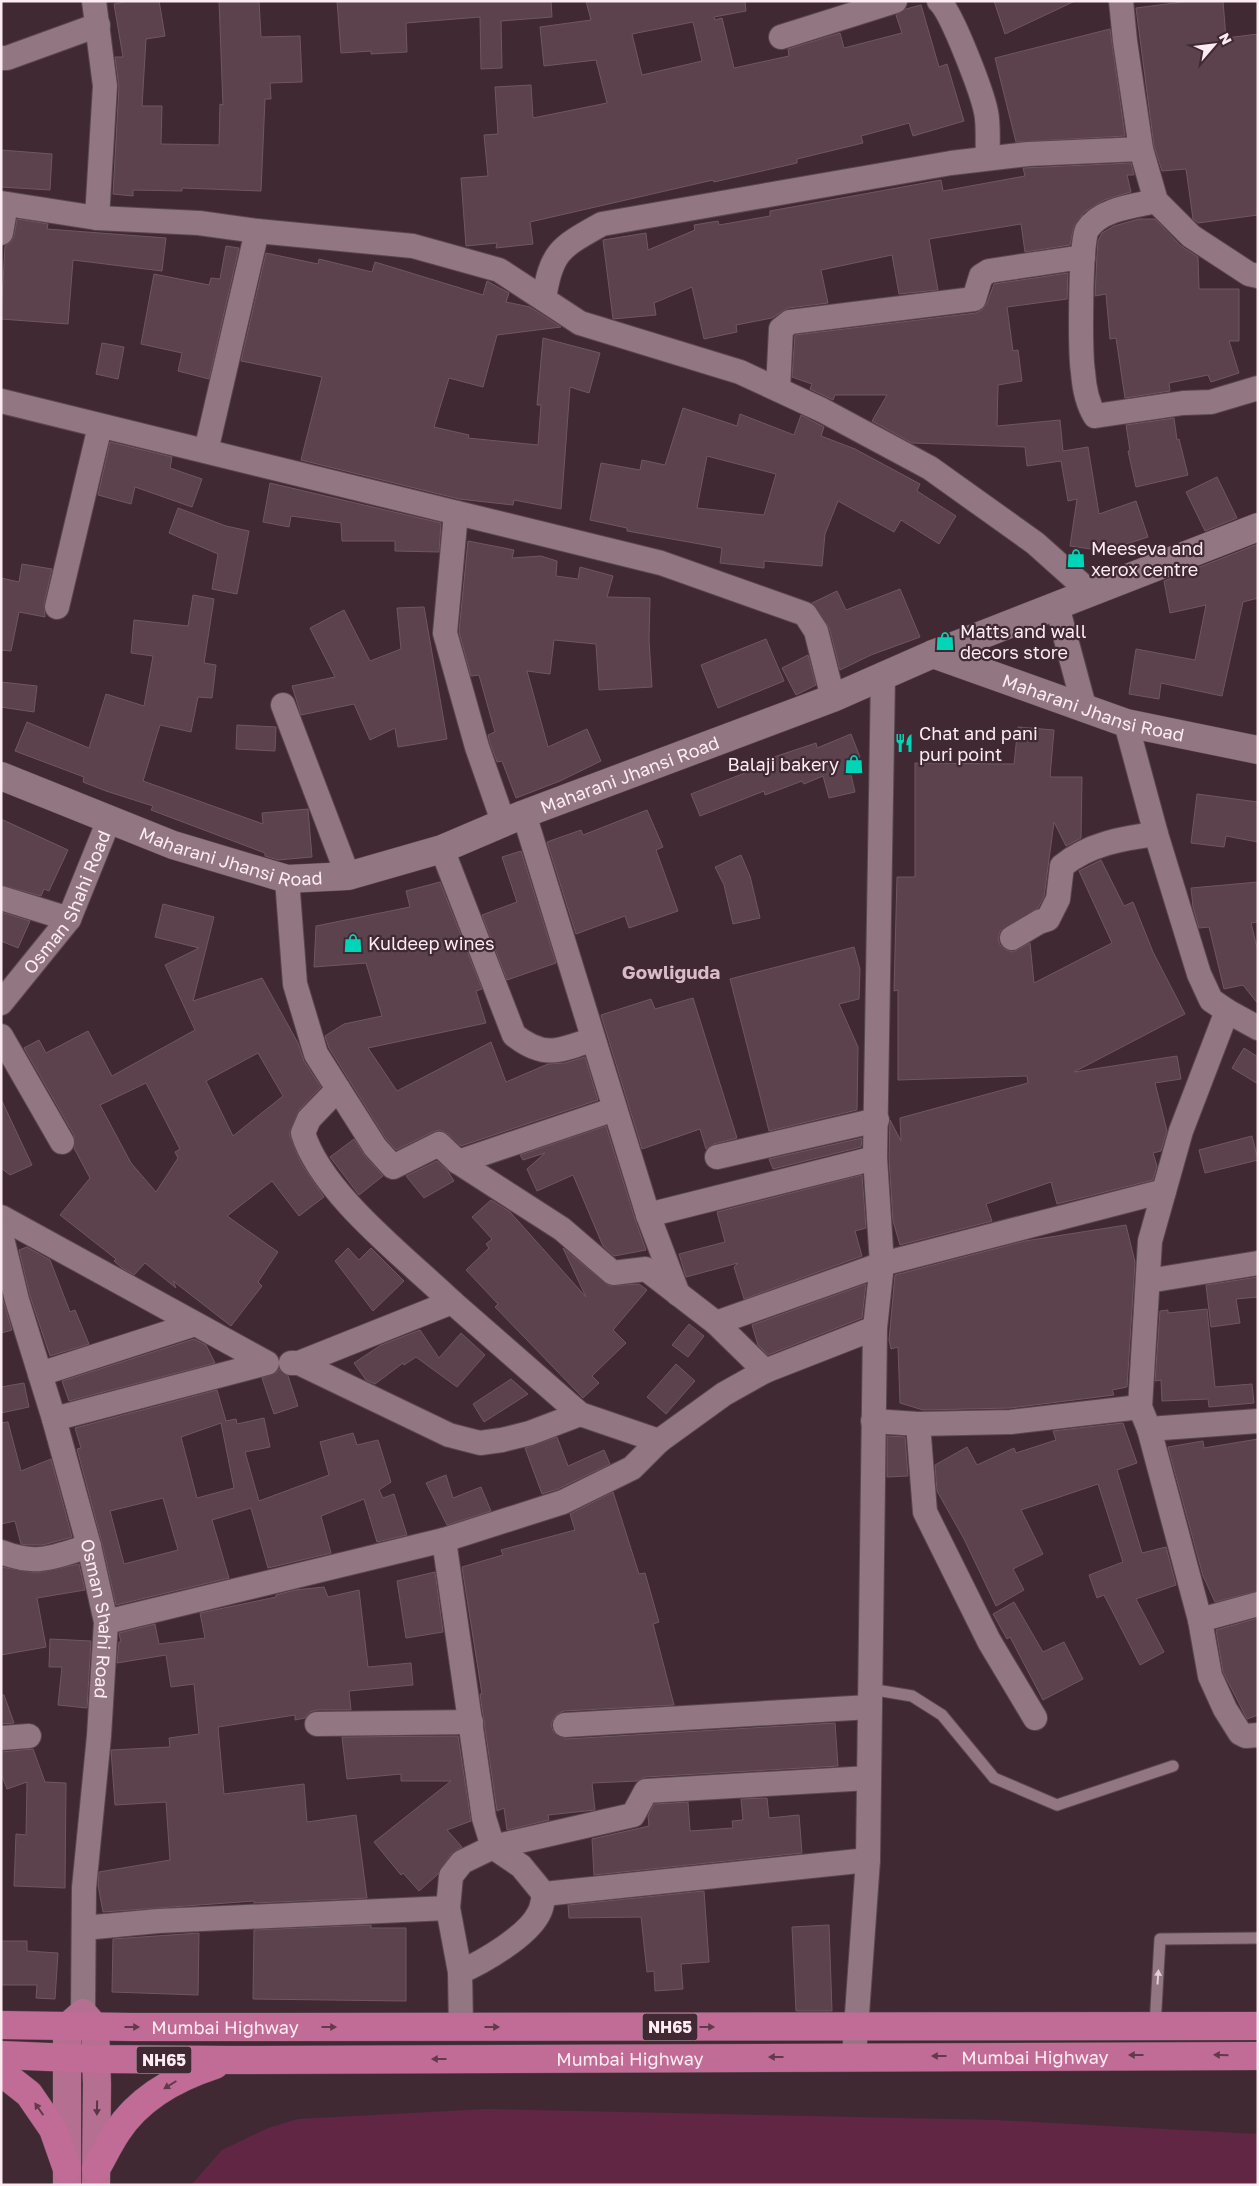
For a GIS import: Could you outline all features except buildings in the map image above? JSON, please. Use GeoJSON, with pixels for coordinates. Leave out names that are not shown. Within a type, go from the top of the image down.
{"type":"FeatureCollection","features":[{"type":"Feature","properties":{"kind":"highway","name":"Mumbai Highway"},"geometry":{"type":"LineString","coordinates":[[1,2025],[82,2022],[461,2027],[1258,2026]]}},
{"type":"Feature","properties":{"kind":"highway","name":"Mumbai Highway"},"geometry":{"type":"LineString","coordinates":[[1,2055],[97,2059],[231,2060],[854,2056],[1258,2056]]}},
{"type":"Feature","properties":{"kind":"highway"},"geometry":{"type":"LineString","coordinates":[[96,2177],[118,2130],[150,2098],[188,2074],[231,2060]]}},
{"type":"Feature","properties":{"kind":"highway"},"geometry":{"type":"LineString","coordinates":[[1,2072],[28,2094],[53,2129],[67,2177]]}},
{"type":"Feature","properties":{"kind":"main road"},"geometry":{"type":"LineString","coordinates":[[67,2177],[67,2057],[82,2022]]}},
{"type":"Feature","properties":{"kind":"main road"},"geometry":{"type":"LineString","coordinates":[[82,2022],[97,2059],[96,2177]]}},
{"type":"Feature","properties":{"kind":"street"},"geometry":{"type":"LineString","coordinates":[[94,1],[105,86],[98,218]]}},
{"type":"Feature","properties":{"kind":"street"},"geometry":{"type":"LineString","coordinates":[[781,37],[895,1]]}},
{"type":"Feature","properties":{"kind":"street"},"geometry":{"type":"LineString","coordinates":[[939,1],[946,9],[957,32],[986,111],[988,158]]}},
{"type":"Feature","properties":{"kind":"street"},"geometry":{"type":"LineString","coordinates":[[1121,1],[1124,41],[1141,149],[1156,201],[1191,236],[1249,274],[1258,276]]}},
{"type":"Feature","properties":{"kind":"street"},"geometry":{"type":"LineString","coordinates":[[1,58],[7,58],[98,25]]}},
{"type":"Feature","properties":{"kind":"street"},"geometry":{"type":"LineString","coordinates":[[544,299],[548,270],[566,245],[602,224],[951,162],[1028,154],[1141,149]]}},
{"type":"Feature","properties":{"kind":"street"},"geometry":{"type":"LineString","coordinates":[[1156,201],[1112,212],[1096,219],[1086,231],[1083,257],[1082,371],[1090,407],[1095,416],[1183,403],[1211,402],[1258,388]]}},
{"type":"Feature","properties":{"kind":"street"},"geometry":{"type":"LineString","coordinates":[[1,232],[4,203],[98,218],[199,223],[257,231],[413,246],[500,270],[580,323],[723,365],[822,410],[930,468],[1035,543],[1091,593]]}},
{"type":"Feature","properties":{"kind":"street"},"geometry":{"type":"LineString","coordinates":[[206,451],[257,231]]}},
{"type":"Feature","properties":{"kind":"street"},"geometry":{"type":"LineString","coordinates":[[778,389],[781,329],[790,322],[974,299],[981,276],[989,271],[1083,257]]}},
{"type":"Feature","properties":{"kind":"street"},"geometry":{"type":"LineString","coordinates":[[1,401],[661,563],[805,614],[816,631],[833,698]]}},
{"type":"Feature","properties":{"kind":"street"},"geometry":{"type":"LineString","coordinates":[[57,607],[100,426]]}},
{"type":"Feature","properties":{"kind":"street"},"geometry":{"type":"LineString","coordinates":[[456,513],[445,633],[477,747],[514,819],[593,1039],[648,1215],[678,1296]]}},
{"type":"Feature","properties":{"kind":"street"},"geometry":{"type":"LineString","coordinates":[[933,654],[1258,528]]}},
{"type":"Feature","properties":{"kind":"street"},"geometry":{"type":"LineString","coordinates":[[1057,606],[1086,710]]}},
{"type":"Feature","properties":{"kind":"street","name":"Maharani Jhansi Road"},"geometry":{"type":"LineString","coordinates":[[1,776],[173,846],[287,879],[348,876],[442,849],[514,819],[833,698],[933,654],[1126,723],[1258,750]]}},
{"type":"Feature","properties":{"kind":"street"},"geometry":{"type":"LineString","coordinates":[[854,2056],[868,1860],[875,1328],[882,1264],[875,1158],[883,675]]}},
{"type":"Feature","properties":{"kind":"street"},"geometry":{"type":"LineString","coordinates":[[283,705],[348,876]]}},
{"type":"Feature","properties":{"kind":"street"},"geometry":{"type":"LineString","coordinates":[[1126,723],[1156,834],[1199,974],[1211,1000],[1258,1028]]}},
{"type":"Feature","properties":{"kind":"street","name":"Osman Shahi Road"},"geometry":{"type":"LineString","coordinates":[[1,1003],[69,919],[109,820]]}},
{"type":"Feature","properties":{"kind":"street"},"geometry":{"type":"LineString","coordinates":[[1012,938],[1039,922],[1048,919],[1058,900],[1062,866],[1077,854],[1123,838],[1156,834]]}},
{"type":"Feature","properties":{"kind":"street"},"geometry":{"type":"LineString","coordinates":[[442,849],[514,1035],[528,1047],[543,1051],[567,1048],[593,1039]]}},
{"type":"Feature","properties":{"kind":"street"},"geometry":{"type":"LineString","coordinates":[[287,879],[295,984],[316,1054],[375,1147],[393,1166],[439,1144],[458,1162],[562,1229],[613,1273],[646,1269],[678,1296],[716,1323],[766,1371]]}},
{"type":"Feature","properties":{"kind":"street"},"geometry":{"type":"LineString","coordinates":[[1,898],[69,919]]}},
{"type":"Feature","properties":{"kind":"street"},"geometry":{"type":"LineString","coordinates":[[1227,1011],[1181,1131],[1150,1241],[1145,1418],[1200,1620],[1210,1676],[1225,1709],[1240,1733],[1246,1736],[1258,1735]]}},
{"type":"Feature","properties":{"kind":"street"},"geometry":{"type":"LineString","coordinates":[[1,1036],[62,1142]]}},
{"type":"Feature","properties":{"kind":"street"},"geometry":{"type":"LineString","coordinates":[[338,1089],[309,1119],[303,1133],[307,1148],[343,1200],[452,1302],[580,1414],[660,1441]]}},
{"type":"Feature","properties":{"kind":"street"},"geometry":{"type":"LineString","coordinates":[[458,1162],[615,1109]]}},
{"type":"Feature","properties":{"kind":"street"},"geometry":{"type":"LineString","coordinates":[[717,1157],[877,1120]]}},
{"type":"Feature","properties":{"kind":"street"},"geometry":{"type":"LineString","coordinates":[[648,1215],[875,1158]]}},
{"type":"Feature","properties":{"kind":"street"},"geometry":{"type":"LineString","coordinates":[[716,1323],[882,1264],[1164,1191]]}},
{"type":"Feature","properties":{"kind":"street"},"geometry":{"type":"LineString","coordinates":[[1,1217],[267,1362]]}},
{"type":"Feature","properties":{"kind":"street","name":"Osman Shahi Road"},"geometry":{"type":"LineString","coordinates":[[1,1234],[9,1302],[40,1374],[54,1419],[89,1546],[106,1622],[99,1736],[84,1888],[82,2022]]}},
{"type":"Feature","properties":{"kind":"street"},"geometry":{"type":"LineString","coordinates":[[1148,1281],[1258,1263]]}},
{"type":"Feature","properties":{"kind":"street"},"geometry":{"type":"LineString","coordinates":[[54,1419],[267,1362],[299,1362],[452,1302]]}},
{"type":"Feature","properties":{"kind":"street"},"geometry":{"type":"LineString","coordinates":[[40,1374],[195,1324]]}},
{"type":"Feature","properties":{"kind":"street"},"geometry":{"type":"LineString","coordinates":[[106,1622],[444,1540],[563,1502],[632,1468],[660,1441],[724,1394],[766,1371],[875,1328]]}},
{"type":"Feature","properties":{"kind":"street"},"geometry":{"type":"LineString","coordinates":[[299,1362],[450,1435],[480,1442],[502,1440],[530,1433],[580,1414]]}},
{"type":"Feature","properties":{"kind":"street"},"geometry":{"type":"LineString","coordinates":[[873,1421],[918,1424],[1145,1418],[1258,1421]]}},
{"type":"Feature","properties":{"kind":"street"},"geometry":{"type":"LineString","coordinates":[[918,1424],[925,1512],[989,1641],[1035,1718]]}},
{"type":"Feature","properties":{"kind":"street"},"geometry":{"type":"LineString","coordinates":[[444,1540],[484,1818],[493,1847],[521,1866],[544,1894]]}},
{"type":"Feature","properties":{"kind":"street"},"geometry":{"type":"LineString","coordinates":[[1,1552],[22,1560],[40,1560],[89,1546]]}},
{"type":"Feature","properties":{"kind":"street"},"geometry":{"type":"LineString","coordinates":[[1200,1620],[1258,1604]]}},
{"type":"Feature","properties":{"kind":"street"},"geometry":{"type":"LineString","coordinates":[[565,1725],[870,1698]]}},
{"type":"Feature","properties":{"kind":"street"},"geometry":{"type":"LineString","coordinates":[[317,1724],[471,1722]]}},
{"type":"Feature","properties":{"kind":"street"},"geometry":{"type":"LineString","coordinates":[[1,1738],[29,1736]]}},
{"type":"Feature","properties":{"kind":"street"},"geometry":{"type":"LineString","coordinates":[[461,2027],[460,1972],[448,1908],[451,1876],[462,1862],[493,1847],[633,1815],[646,1791],[869,1778]]}},
{"type":"Feature","properties":{"kind":"street"},"geometry":{"type":"LineString","coordinates":[[544,1894],[868,1860]]}},
{"type":"Feature","properties":{"kind":"street"},"geometry":{"type":"LineString","coordinates":[[460,1972],[481,1963],[534,1922],[540,1912],[544,1894]]}},
{"type":"Feature","properties":{"kind":"street"},"geometry":{"type":"LineString","coordinates":[[84,1928],[158,1921],[448,1908]]}},
{"type":"Feature","properties":{"kind":"lane"},"geometry":{"type":"LineString","coordinates":[[870,1698],[912,1696],[942,1715],[994,1778],[1057,1805],[1173,1766]]}},
{"type":"Feature","properties":{"kind":"lane"},"geometry":{"type":"LineString","coordinates":[[1154,2026],[1160,1939],[1258,1938]]}},
{"type":"Feature","properties":{"kind":"shaded area"},"geometry":{"type":"Polygon","coordinates":[[[487,2109],[995,2120],[1258,2134],[1258,2185],[191,2185],[222,2150],[268,2128],[298,2119],[487,2109]]]}},
{"type":"Feature","properties":{"kind":"place","name":"Meeseva and xerox centre"},"geometry":{"type":"Point","coordinates":[1076,558]}},
{"type":"Feature","properties":{"kind":"place","name":"Matts and wall decors store"},"geometry":{"type":"Point","coordinates":[945,641]}},
{"type":"Feature","properties":{"kind":"place","name":"Chat and pani puri point"},"geometry":{"type":"Point","coordinates":[904,743]}},
{"type":"Feature","properties":{"kind":"place","name":"Balaji bakery"},"geometry":{"type":"Point","coordinates":[854,764]}},
{"type":"Feature","properties":{"kind":"place","name":"Kuldeep wines"},"geometry":{"type":"Point","coordinates":[353,943]}},
{"type":"Feature","properties":{"kind":"district","name":"Gowliguda"},"geometry":{"type":"Point","coordinates":[671,971]}}]}
